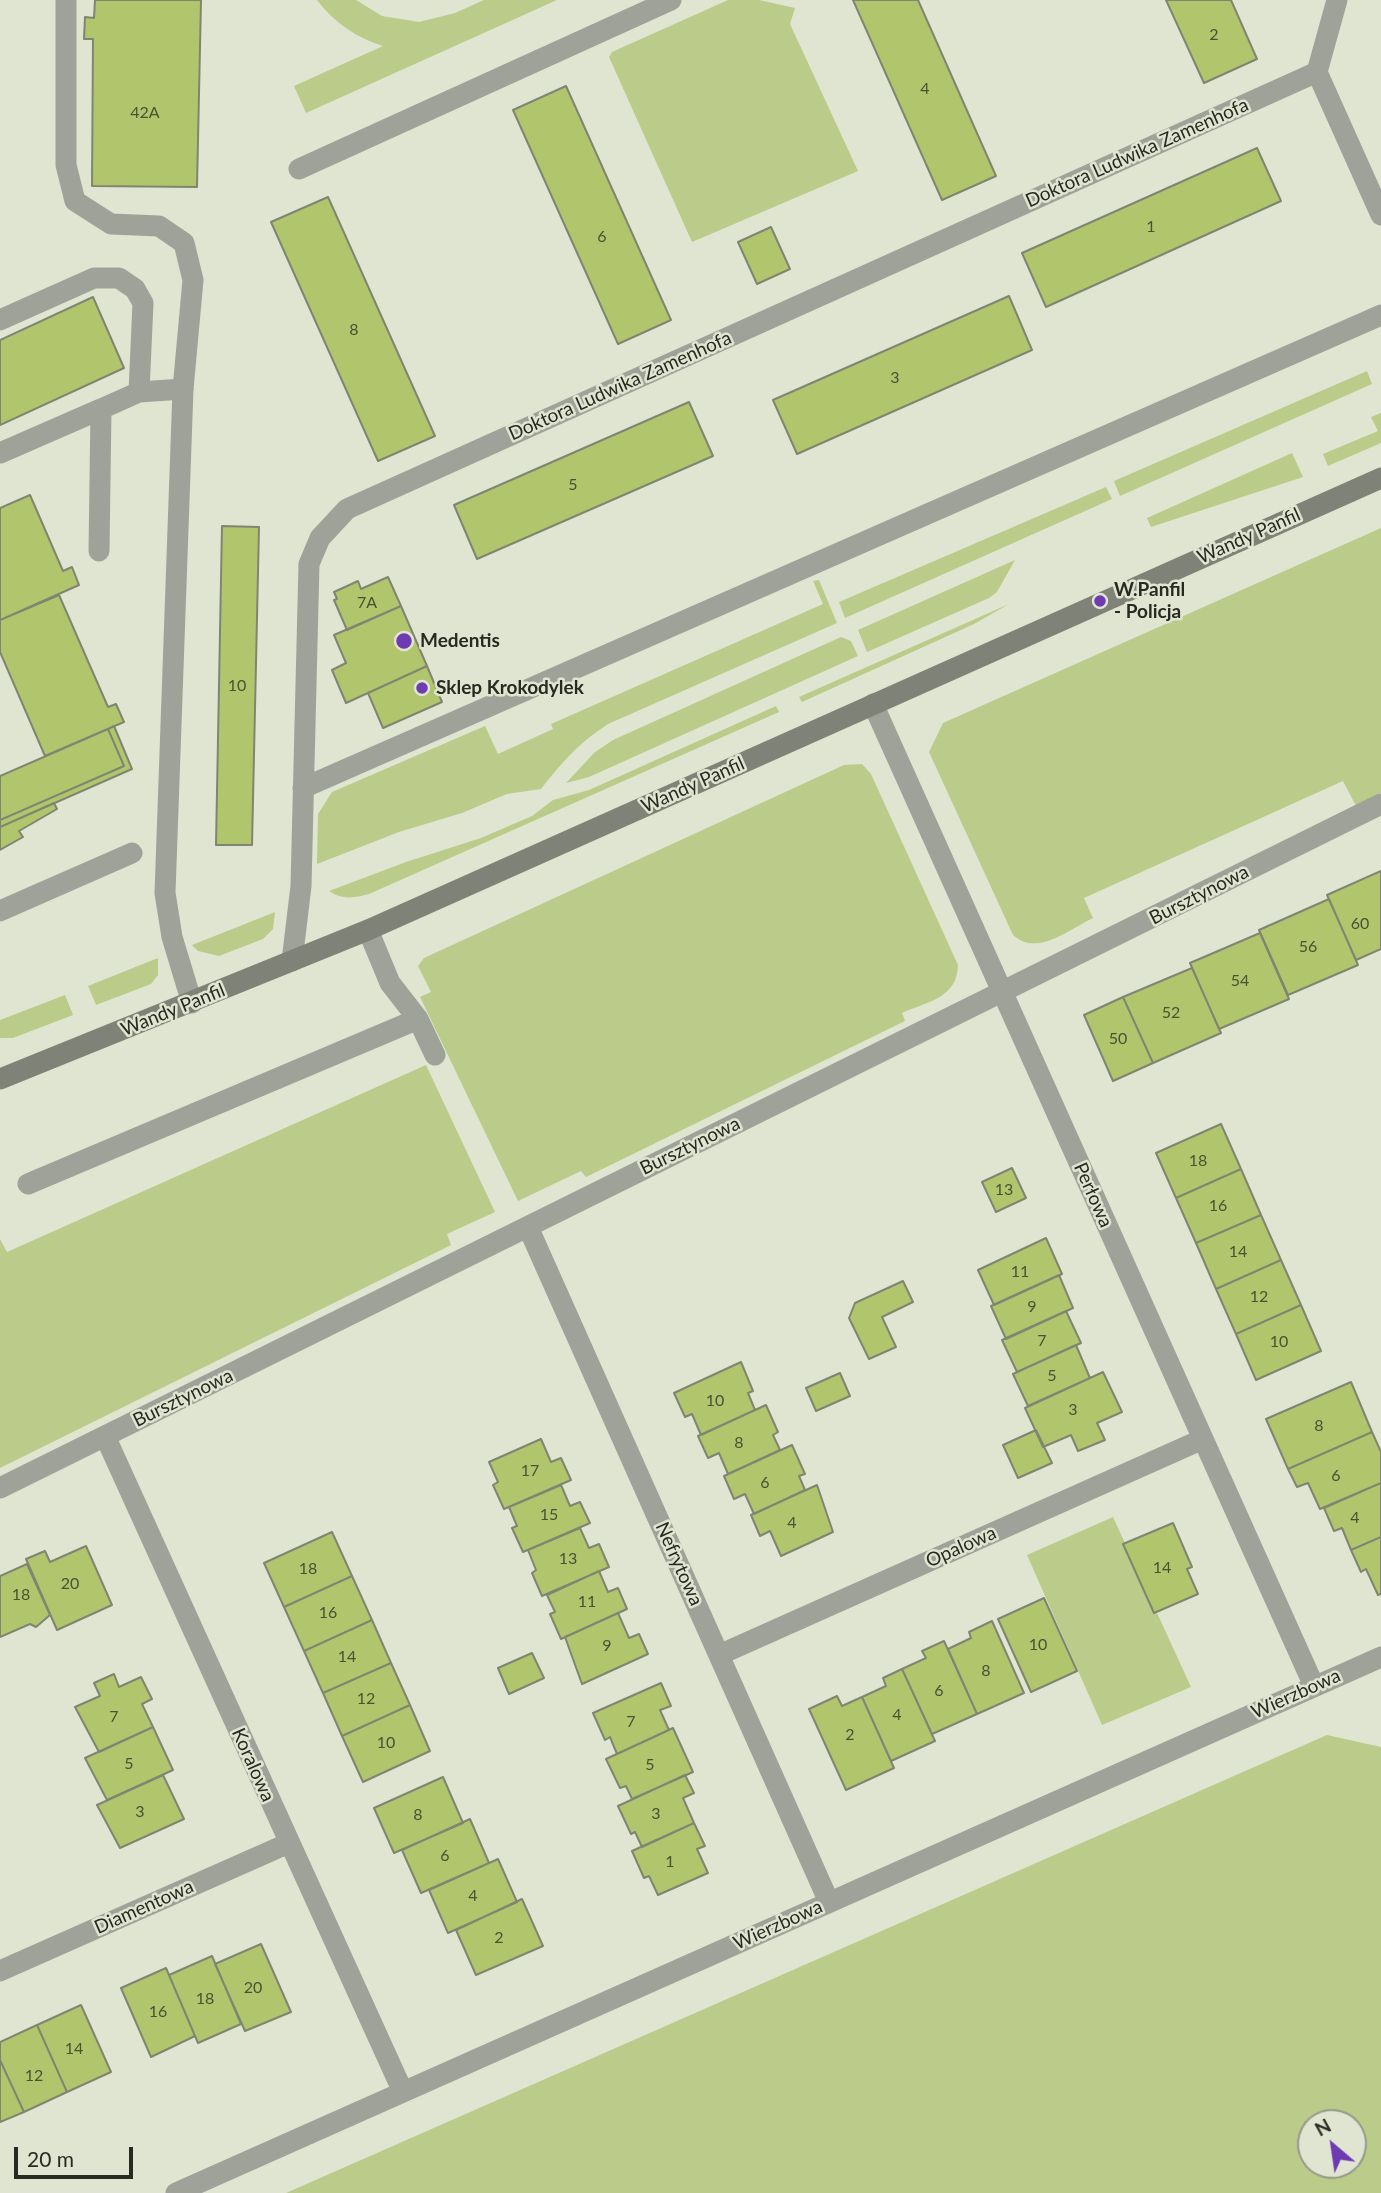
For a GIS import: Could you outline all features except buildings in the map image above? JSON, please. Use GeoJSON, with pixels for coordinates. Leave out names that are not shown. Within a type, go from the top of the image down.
{"type":"FeatureCollection","features":[{"type":"Feature","properties":{"kind":"street"},"geometry":{"type":"LineString","coordinates":[[66,0],[66,165],[75,201],[111,223],[159,226],[184,243],[193,280],[183,389],[165,893],[172,937],[192,1003]]}},
{"type":"Feature","properties":{"kind":"street"},"geometry":{"type":"LineString","coordinates":[[299,169],[671,0]]}},
{"type":"Feature","properties":{"kind":"street"},"geometry":{"type":"LineString","coordinates":[[1337,0],[1317,72],[1381,215]]}},
{"type":"Feature","properties":{"kind":"street","name":"Doktora Ludwika Zamenhofa"},"geometry":{"type":"LineString","coordinates":[[292,961],[301,886],[309,564],[320,538],[347,509],[1317,72]]}},
{"type":"Feature","properties":{"kind":"street"},"geometry":{"type":"LineString","coordinates":[[0,320],[94,278],[119,278],[135,289],[143,303],[139,392]]}},
{"type":"Feature","properties":{"kind":"street"},"geometry":{"type":"LineString","coordinates":[[303,788],[1381,315]]}},
{"type":"Feature","properties":{"kind":"street"},"geometry":{"type":"LineString","coordinates":[[0,453],[139,392],[183,389]]}},
{"type":"Feature","properties":{"kind":"street"},"geometry":{"type":"LineString","coordinates":[[99,551],[101,409]]}},
{"type":"Feature","properties":{"kind":"street","name":"Wandy Panfil"},"geometry":{"type":"LineString","coordinates":[[0,1079],[368,930],[1381,478]]}},
{"type":"Feature","properties":{"kind":"street","name":"Perłowa"},"geometry":{"type":"LineString","coordinates":[[873,704],[1314,1686]]}},
{"type":"Feature","properties":{"kind":"street","name":"Bursztynowa"},"geometry":{"type":"LineString","coordinates":[[0,1488],[1381,804]]}},
{"type":"Feature","properties":{"kind":"street"},"geometry":{"type":"LineString","coordinates":[[0,911],[132,853]]}},
{"type":"Feature","properties":{"kind":"street"},"geometry":{"type":"LineString","coordinates":[[368,930],[390,983],[418,1019],[435,1055]]}},
{"type":"Feature","properties":{"kind":"street"},"geometry":{"type":"LineString","coordinates":[[27,1184],[418,1019]]}},
{"type":"Feature","properties":{"kind":"street","name":"Nefrytowa"},"geometry":{"type":"LineString","coordinates":[[527,1227],[829,1902]]}},
{"type":"Feature","properties":{"kind":"street","name":"Koralowa"},"geometry":{"type":"LineString","coordinates":[[105,1436],[403,2092]]}},
{"type":"Feature","properties":{"kind":"street","name":"Opalowa"},"geometry":{"type":"LineString","coordinates":[[719,1656],[1203,1439]]}},
{"type":"Feature","properties":{"kind":"street","name":"Wierzbowa"},"geometry":{"type":"LineString","coordinates":[[176,2193],[1381,1657]]}},
{"type":"Feature","properties":{"kind":"street","name":"Diamentowa"},"geometry":{"type":"LineString","coordinates":[[0,1971],[289,1843]]}},
{"type":"Feature","properties":{"kind":"green space"},"geometry":{"type":"Polygon","coordinates":[[[317,0],[356,0],[382,16],[419,22],[455,13],[484,0],[557,0],[306,113],[294,86],[383,46],[346,28],[317,0]]]}},
{"type":"Feature","properties":{"kind":"green space"},"geometry":{"type":"Polygon","coordinates":[[[728,0],[759,0],[795,8],[790,24],[858,171],[692,242],[609,57],[612,52],[728,0]]]}},
{"type":"Feature","properties":{"kind":"green space"},"geometry":{"type":"Polygon","coordinates":[[[1367,371],[1372,384],[1120,496],[1114,481],[1367,371]]]}},
{"type":"Feature","properties":{"kind":"green space"},"geometry":{"type":"Polygon","coordinates":[[[1381,413],[1381,443],[1328,466],[1323,454],[1378,431],[1371,417],[1381,413]]]}},
{"type":"Feature","properties":{"kind":"green space"},"geometry":{"type":"Polygon","coordinates":[[[1292,453],[1303,477],[1151,527],[1147,518],[1292,453]]]}},
{"type":"Feature","properties":{"kind":"green space"},"geometry":{"type":"Polygon","coordinates":[[[1106,487],[1112,499],[845,618],[839,602],[1106,487]]]}},
{"type":"Feature","properties":{"kind":"green space"},"geometry":{"type":"Polygon","coordinates":[[[1381,528],[1381,793],[1356,806],[1343,781],[1084,898],[1093,918],[1053,939],[1032,943],[1013,935],[929,752],[943,723],[1381,528]]]}},
{"type":"Feature","properties":{"kind":"green space"},"geometry":{"type":"Polygon","coordinates":[[[1015,560],[997,592],[989,598],[867,652],[858,630],[1015,560]]]}},
{"type":"Feature","properties":{"kind":"green space"},"geometry":{"type":"Polygon","coordinates":[[[819,580],[837,623],[608,724],[572,754],[541,789],[507,794],[462,813],[399,832],[317,864],[318,814],[332,792],[485,726],[498,754],[553,729],[551,724],[823,604],[813,581],[819,580]]]}},
{"type":"Feature","properties":{"kind":"green space"},"geometry":{"type":"Polygon","coordinates":[[[1009,604],[974,624],[802,702],[799,697],[1009,604]]]}},
{"type":"Feature","properties":{"kind":"green space"},"geometry":{"type":"Polygon","coordinates":[[[841,637],[851,641],[858,656],[589,777],[566,783],[595,752],[613,740],[841,637]]]}},
{"type":"Feature","properties":{"kind":"green space"},"geometry":{"type":"Polygon","coordinates":[[[776,706],[779,712],[369,894],[348,897],[329,891],[481,838],[532,816],[553,800],[589,790],[776,706]]]}},
{"type":"Feature","properties":{"kind":"green space"},"geometry":{"type":"Polygon","coordinates":[[[862,764],[871,774],[958,965],[953,985],[940,997],[902,1013],[905,1021],[586,1177],[581,1171],[518,1201],[420,997],[431,992],[418,966],[424,958],[844,765],[862,764]]]}},
{"type":"Feature","properties":{"kind":"green space"},"geometry":{"type":"Polygon","coordinates":[[[275,912],[273,929],[263,939],[219,956],[198,951],[192,945],[275,912]]]}},
{"type":"Feature","properties":{"kind":"green space"},"geometry":{"type":"Polygon","coordinates":[[[158,958],[158,975],[151,984],[96,1005],[88,986],[158,958]]]}},
{"type":"Feature","properties":{"kind":"green space"},"geometry":{"type":"Polygon","coordinates":[[[65,995],[73,1015],[13,1038],[0,1038],[0,1020],[65,995]]]}},
{"type":"Feature","properties":{"kind":"green space"},"geometry":{"type":"Polygon","coordinates":[[[426,1065],[495,1212],[447,1234],[451,1245],[0,1468],[0,1239],[7,1252],[426,1065]]]}},
{"type":"Feature","properties":{"kind":"green space"},"geometry":{"type":"Polygon","coordinates":[[[1113,1517],[1191,1687],[1102,1725],[1027,1555],[1113,1517]]]}},
{"type":"Feature","properties":{"kind":"green space"},"geometry":{"type":"Polygon","coordinates":[[[1327,1735],[1381,1747],[1381,2193],[286,2193],[1327,1735]]]}},
{"type":"Feature","properties":{"kind":"place","name":"W.Panfil - Policja"},"geometry":{"type":"Point","coordinates":[1100,601]}},
{"type":"Feature","properties":{"kind":"place","name":"Medentis"},"geometry":{"type":"Point","coordinates":[404,641]}},
{"type":"Feature","properties":{"kind":"place","name":"Sklep Krokodylek"},"geometry":{"type":"Point","coordinates":[422,688]}}]}
